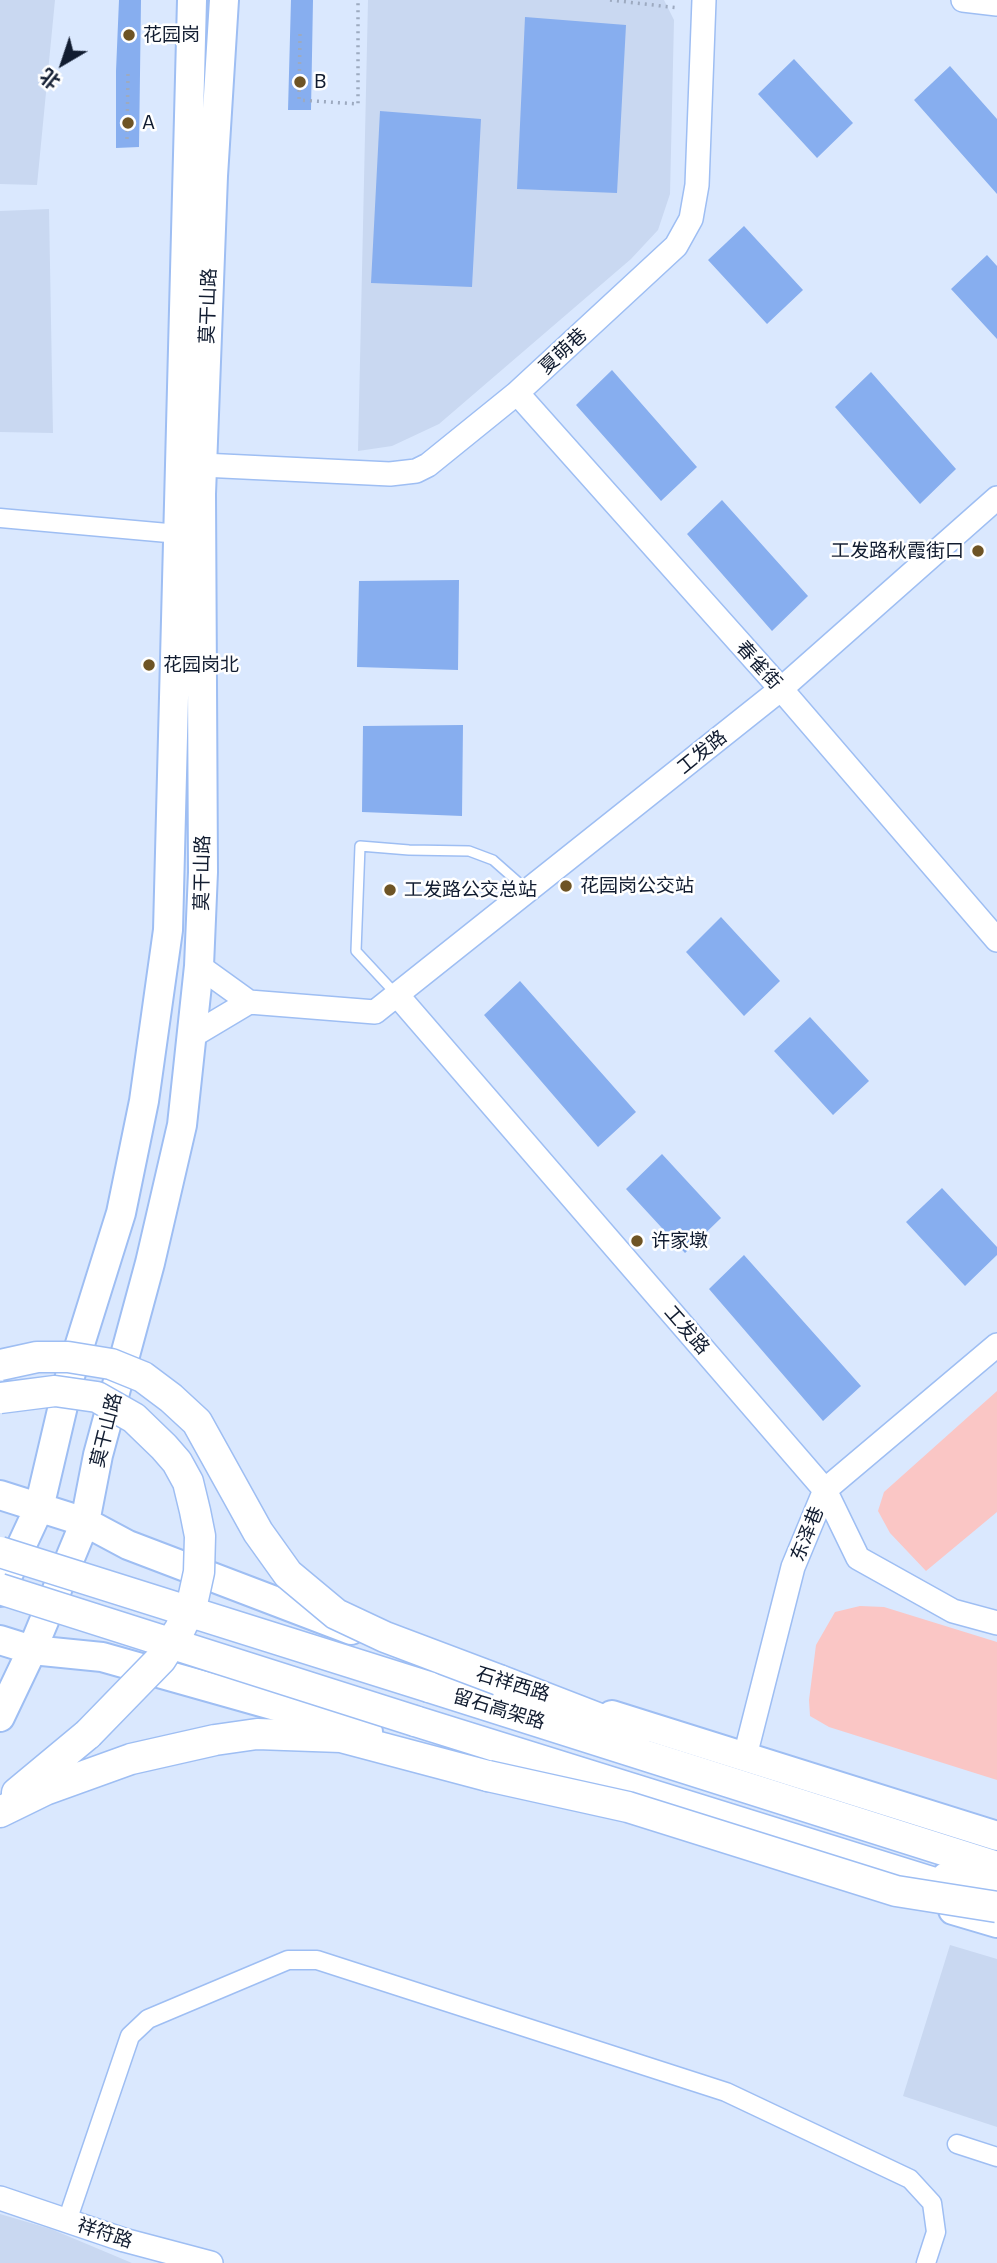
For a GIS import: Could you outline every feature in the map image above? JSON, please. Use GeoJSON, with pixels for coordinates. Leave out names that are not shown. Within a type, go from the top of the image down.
{"type":"FeatureCollection","features":[{"type":"Feature","properties":{"kind":"highway"},"geometry":{"type":"LineString","coordinates":[[0,1365],[37,1357],[68,1357],[111,1364],[143,1377],[197,1422],[258,1532],[288,1574],[336,1614],[386,1637],[670,1746],[833,1815]]}},
{"type":"Feature","properties":{"kind":"highway"},"geometry":{"type":"LineString","coordinates":[[0,1398],[55,1391],[97,1397],[134,1418],[177,1462],[188,1482],[200,1536],[199,1572],[192,1604],[180,1629],[160,1659],[88,1734],[0,1806]]}},
{"type":"Feature","properties":{"kind":"highway","name":"留石高架路"},"geometry":{"type":"LineString","coordinates":[[0,1552],[997,1868]]}},
{"type":"Feature","properties":{"kind":"highway","name":"留石高架路"},"geometry":{"type":"LineString","coordinates":[[0,1591],[997,1905]]}},
{"type":"Feature","properties":{"kind":"highway"},"geometry":{"type":"LineString","coordinates":[[0,1812],[45,1790],[143,1756],[257,1734],[329,1736],[363,1742],[488,1776],[628,1807],[896,1891],[997,1905]]}},
{"type":"Feature","properties":{"kind":"main road","name":"莫干山路"},"geometry":{"type":"LineString","coordinates":[[0,1591],[39,1508],[70,1376],[121,1213],[144,1101],[167,930],[192,0]]}},
{"type":"Feature","properties":{"kind":"main road","name":"莫干山路"},"geometry":{"type":"LineString","coordinates":[[0,1717],[32,1650],[85,1522],[98,1455],[150,1263],[182,1125],[199,965],[203,872],[202,465],[213,176],[224,0]]}},
{"type":"Feature","properties":{"kind":"main road","name":"石祥西路"},"geometry":{"type":"LineString","coordinates":[[0,1495],[85,1522],[128,1545],[407,1651],[997,1836]]}},
{"type":"Feature","properties":{"kind":"main road"},"geometry":{"type":"LineString","coordinates":[[0,1640],[32,1650],[102,1657],[410,1744],[997,1923]]}},
{"type":"Feature","properties":{"kind":"main road"},"geometry":{"type":"LineString","coordinates":[[997,1868],[417,1698],[997,1893]]}},
{"type":"Feature","properties":{"kind":"street","name":"夏萌巷"},"geometry":{"type":"LineString","coordinates":[[202,465],[390,474],[416,471],[428,465],[517,393],[676,246],[691,219],[697,185],[704,0]]}},
{"type":"Feature","properties":{"kind":"street"},"geometry":{"type":"LineString","coordinates":[[962,0],[997,4]]}},
{"type":"Feature","properties":{"kind":"street","name":"春雀街"},"geometry":{"type":"LineString","coordinates":[[517,393],[780,689],[997,940]]}},
{"type":"Feature","properties":{"kind":"street","name":"工发路"},"geometry":{"type":"LineString","coordinates":[[249,1002],[375,1012],[780,689],[997,498]]}},
{"type":"Feature","properties":{"kind":"street"},"geometry":{"type":"LineString","coordinates":[[0,518],[179,534]]}},
{"type":"Feature","properties":{"kind":"street"},"geometry":{"type":"LineString","coordinates":[[192,1036],[249,1002],[199,965]]}},
{"type":"Feature","properties":{"kind":"street","name":"工发路"},"geometry":{"type":"LineString","coordinates":[[398,996],[825,1490],[858,1558],[953,1611],[997,1623]]}},
{"type":"Feature","properties":{"kind":"street","name":"东泽巷"},"geometry":{"type":"LineString","coordinates":[[745,1756],[793,1567],[825,1490],[997,1345]]}},
{"type":"Feature","properties":{"kind":"street"},"geometry":{"type":"LineString","coordinates":[[67,2221],[130,2036],[148,2019],[289,1960],[317,1960],[726,2092],[910,2179],[932,2203],[936,2232],[926,2263]]}},
{"type":"Feature","properties":{"kind":"street"},"geometry":{"type":"LineString","coordinates":[[957,2144],[997,2157]]}},
{"type":"Feature","properties":{"kind":"street","name":"祥符路"},"geometry":{"type":"LineString","coordinates":[[0,2198],[124,2239],[211,2263]]}},
{"type":"Feature","properties":{"kind":"lane"},"geometry":{"type":"LineString","coordinates":[[398,996],[356,951],[360,846],[469,851],[493,860],[529,891]]}},
{"type":"Feature","properties":{"kind":"path"},"geometry":{"type":"LineString","coordinates":[[300,34],[299,100],[358,104],[358,0]]}},
{"type":"Feature","properties":{"kind":"path"},"geometry":{"type":"LineString","coordinates":[[610,0],[679,8]]}},
{"type":"Feature","properties":{"kind":"path"},"geometry":{"type":"LineString","coordinates":[[127,139],[128,73]]}},
{"type":"Feature","properties":{"kind":"shaded area"},"geometry":{"type":"Polygon","coordinates":[[[0,0],[55,0],[37,185],[0,184],[0,0]]]}},
{"type":"Feature","properties":{"kind":"shaded area"},"geometry":{"type":"Polygon","coordinates":[[[368,0],[664,0],[674,20],[670,194],[658,230],[631,259],[439,424],[392,446],[358,451],[368,0]]]}},
{"type":"Feature","properties":{"kind":"shaded area"},"geometry":{"type":"Polygon","coordinates":[[[49,209],[53,433],[0,432],[0,211],[49,209]]]}},
{"type":"Feature","properties":{"kind":"shaded area"},"geometry":{"type":"Polygon","coordinates":[[[997,1391],[997,1512],[926,1571],[890,1533],[878,1511],[884,1492],[997,1391]]]}},
{"type":"Feature","properties":{"kind":"shaded area"},"geometry":{"type":"Polygon","coordinates":[[[860,1606],[884,1607],[997,1642],[997,1780],[829,1727],[810,1716],[809,1700],[816,1645],[835,1612],[860,1606]]]}},
{"type":"Feature","properties":{"kind":"shaded area"},"geometry":{"type":"Polygon","coordinates":[[[950,1945],[997,1959],[997,2127],[903,2096],[950,1945]]]}},
{"type":"Feature","properties":{"kind":"shaded area"},"geometry":{"type":"Polygon","coordinates":[[[0,2214],[51,2229],[132,2263],[0,2263],[0,2214]]]}},
{"type":"Feature","properties":{"kind":"building","name":"花园岗"},"geometry":{"type":"Polygon","coordinates":[[[119,0],[141,0],[139,147],[116,148],[119,0]]]}},
{"type":"Feature","properties":{"kind":"building"},"geometry":{"type":"Polygon","coordinates":[[[291,0],[313,0],[311,110],[288,110],[291,0]]]}},
{"type":"Feature","properties":{"kind":"building"},"geometry":{"type":"Polygon","coordinates":[[[525,17],[626,25],[617,193],[517,189],[525,17]]]}},
{"type":"Feature","properties":{"kind":"building"},"geometry":{"type":"Polygon","coordinates":[[[794,59],[853,123],[817,158],[758,94],[794,59]]]}},
{"type":"Feature","properties":{"kind":"building"},"geometry":{"type":"Polygon","coordinates":[[[950,66],[997,119],[997,194],[914,100],[950,66]]]}},
{"type":"Feature","properties":{"kind":"building"},"geometry":{"type":"Polygon","coordinates":[[[380,111],[481,119],[472,287],[371,283],[380,111]]]}},
{"type":"Feature","properties":{"kind":"building"},"geometry":{"type":"Polygon","coordinates":[[[744,226],[803,290],[767,324],[708,260],[744,226]]]}},
{"type":"Feature","properties":{"kind":"building"},"geometry":{"type":"Polygon","coordinates":[[[987,255],[997,266],[997,339],[951,289],[987,255]]]}},
{"type":"Feature","properties":{"kind":"building"},"geometry":{"type":"Polygon","coordinates":[[[612,370],[697,467],[661,501],[576,405],[612,370]]]}},
{"type":"Feature","properties":{"kind":"building"},"geometry":{"type":"Polygon","coordinates":[[[871,372],[956,469],[920,504],[835,407],[871,372]]]}},
{"type":"Feature","properties":{"kind":"building"},"geometry":{"type":"Polygon","coordinates":[[[722,500],[808,596],[772,631],[687,534],[722,500]]]}},
{"type":"Feature","properties":{"kind":"building"},"geometry":{"type":"Polygon","coordinates":[[[459,580],[458,670],[357,667],[359,581],[459,580]]]}},
{"type":"Feature","properties":{"kind":"building"},"geometry":{"type":"Polygon","coordinates":[[[463,725],[462,816],[362,812],[363,726],[463,725]]]}},
{"type":"Feature","properties":{"kind":"building"},"geometry":{"type":"Polygon","coordinates":[[[721,917],[780,981],[744,1016],[686,952],[721,917]]]}},
{"type":"Feature","properties":{"kind":"building"},"geometry":{"type":"Polygon","coordinates":[[[520,981],[636,1112],[598,1147],[484,1015],[520,981]]]}},
{"type":"Feature","properties":{"kind":"building"},"geometry":{"type":"Polygon","coordinates":[[[810,1017],[869,1081],[833,1115],[774,1051],[810,1017]]]}},
{"type":"Feature","properties":{"kind":"building"},"geometry":{"type":"Polygon","coordinates":[[[662,1154],[721,1218],[685,1253],[626,1189],[662,1154]]]}},
{"type":"Feature","properties":{"kind":"building"},"geometry":{"type":"Polygon","coordinates":[[[942,1188],[997,1247],[997,1255],[965,1286],[906,1222],[942,1188]]]}},
{"type":"Feature","properties":{"kind":"building"},"geometry":{"type":"Polygon","coordinates":[[[744,1255],[861,1386],[823,1421],[709,1289],[744,1255]]]}},
{"type":"Feature","properties":{"kind":"place","name":"花园岗"},"geometry":{"type":"Point","coordinates":[129,35]}},
{"type":"Feature","properties":{"kind":"place","name":"B"},"geometry":{"type":"Point","coordinates":[300,82]}},
{"type":"Feature","properties":{"kind":"place","name":"A"},"geometry":{"type":"Point","coordinates":[128,123]}},
{"type":"Feature","properties":{"kind":"place","name":"工发路秋霞街口"},"geometry":{"type":"Point","coordinates":[978,551]}},
{"type":"Feature","properties":{"kind":"place","name":"花园岗北"},"geometry":{"type":"Point","coordinates":[149,665]}},
{"type":"Feature","properties":{"kind":"place","name":"花园岗公交站"},"geometry":{"type":"Point","coordinates":[566,886]}},
{"type":"Feature","properties":{"kind":"place","name":"工发路公交总站"},"geometry":{"type":"Point","coordinates":[390,890]}},
{"type":"Feature","properties":{"kind":"place","name":"许家墩"},"geometry":{"type":"Point","coordinates":[637,1241]}}]}
